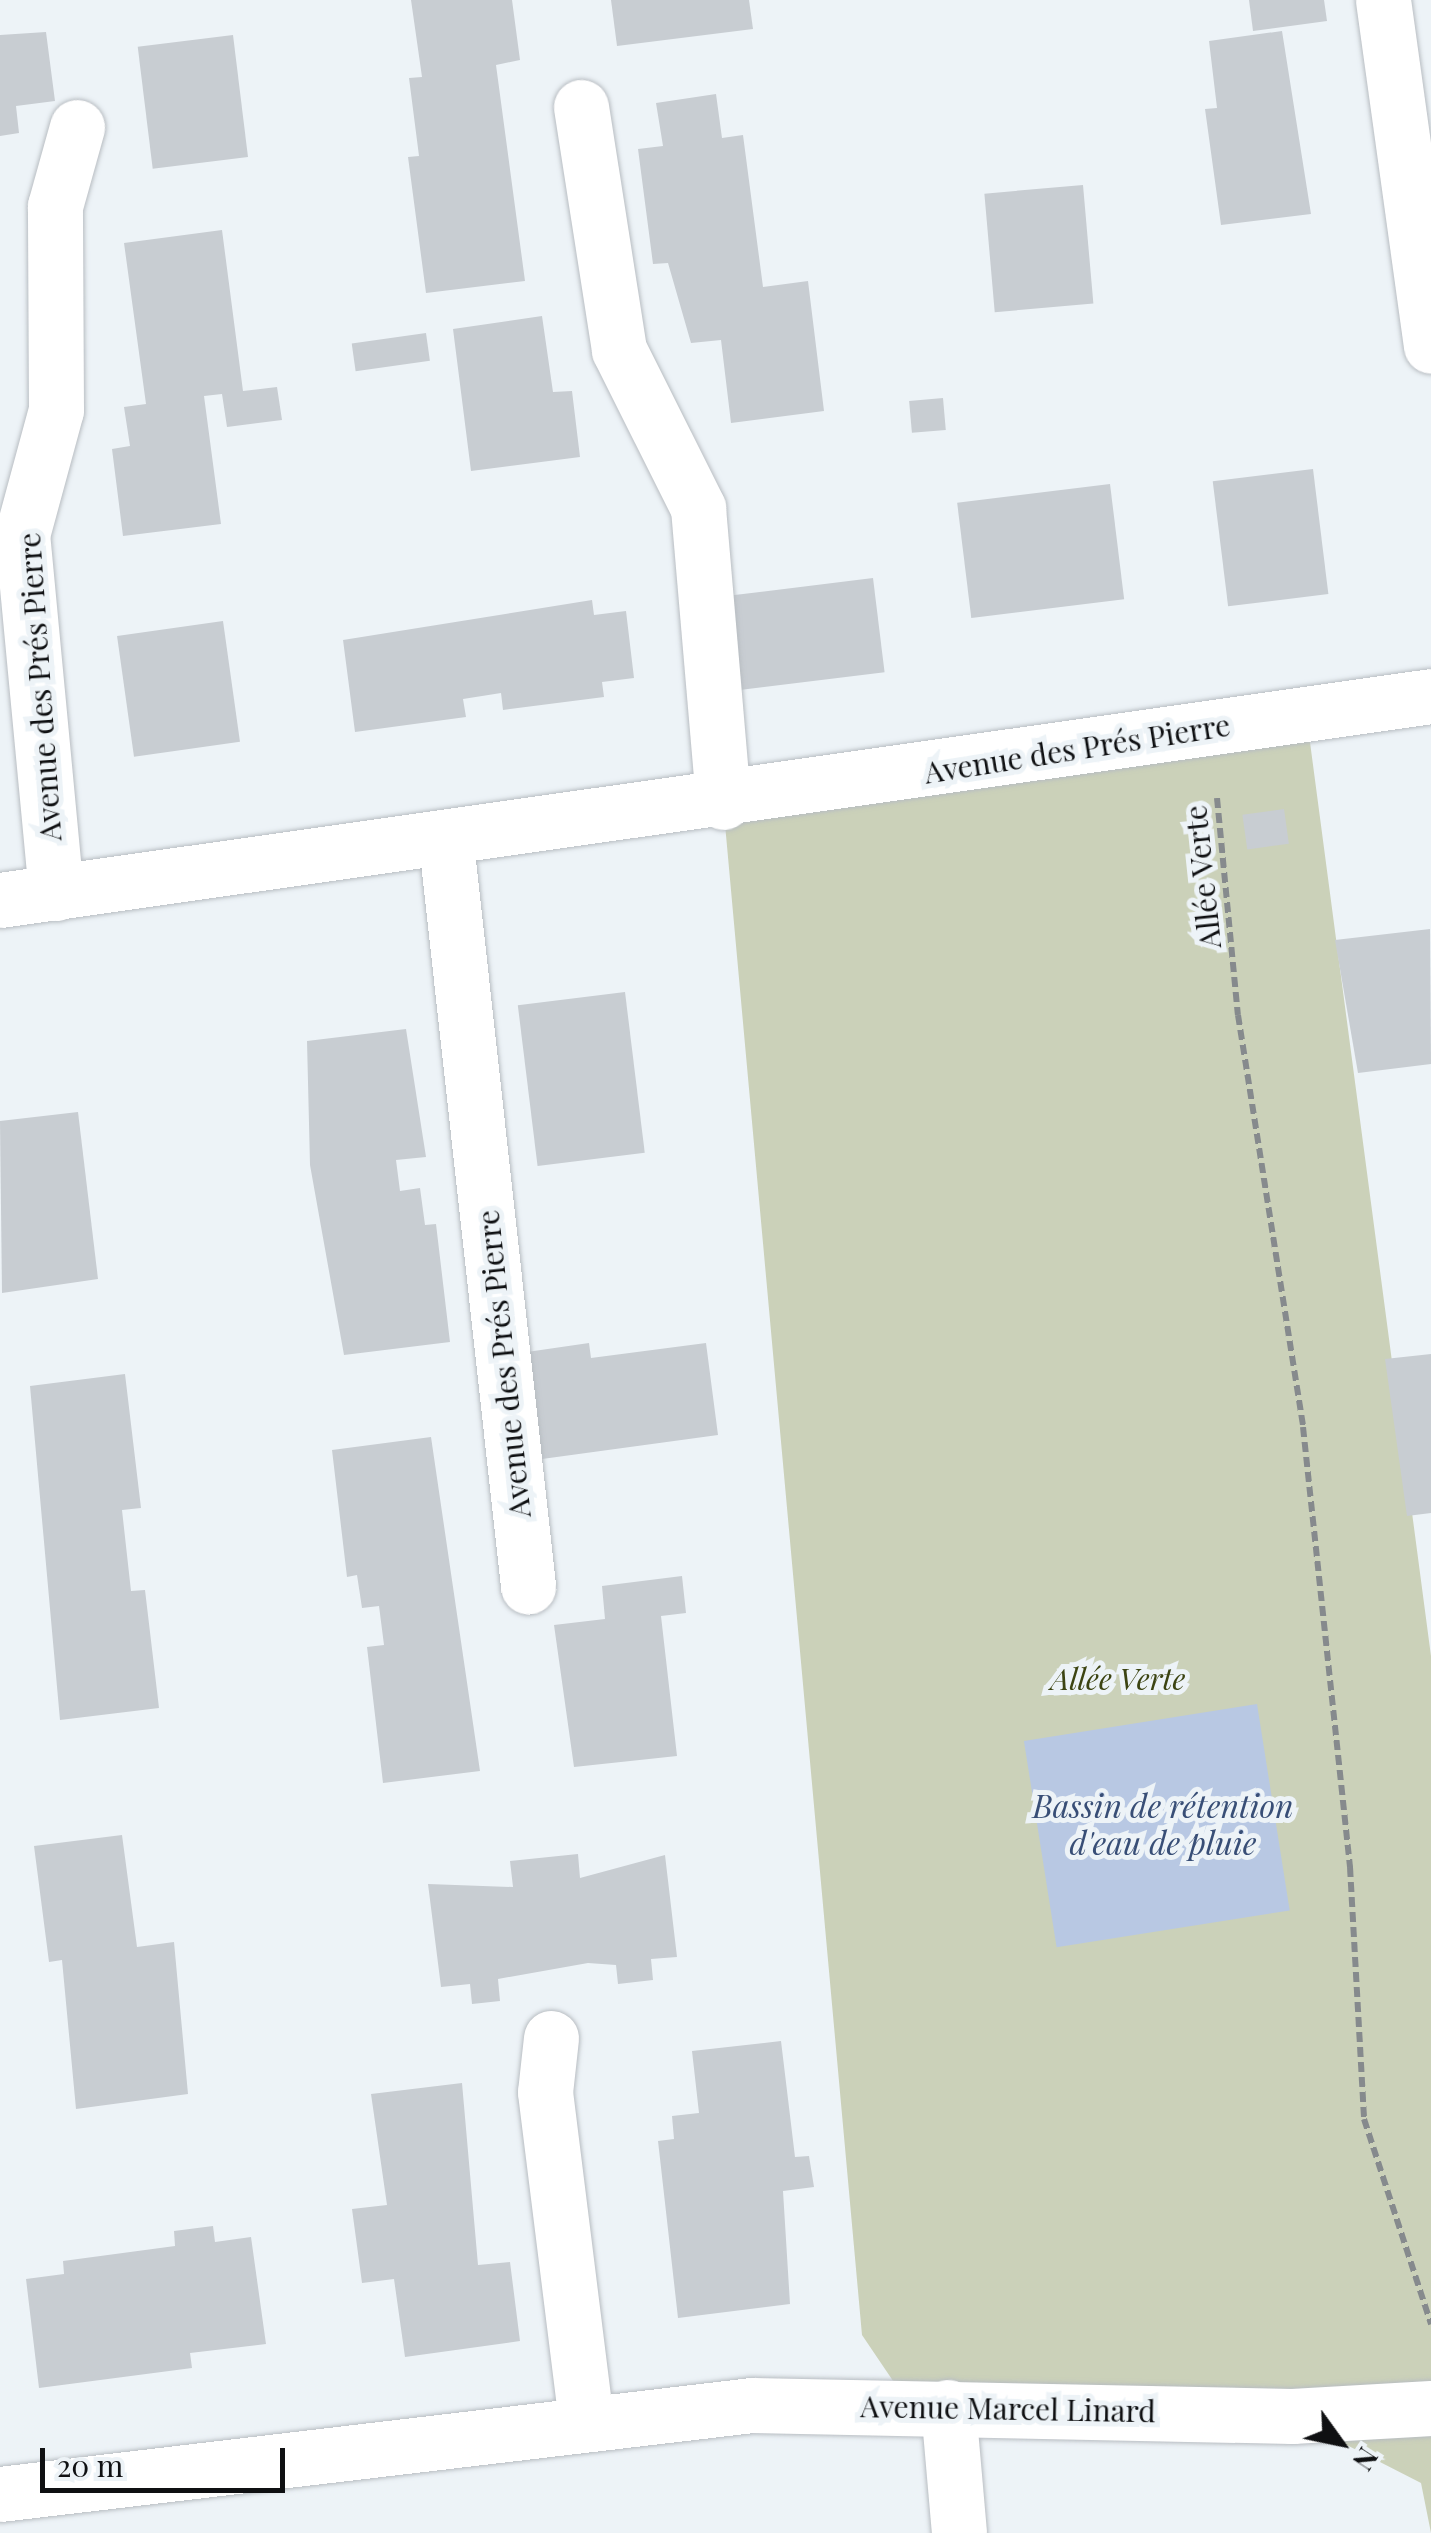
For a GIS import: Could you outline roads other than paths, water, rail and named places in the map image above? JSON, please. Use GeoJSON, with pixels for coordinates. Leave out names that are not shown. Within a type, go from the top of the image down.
{"type":"FeatureCollection","features":[{"type":"Feature","properties":{"kind":"street"},"geometry":{"type":"LineString","coordinates":[[1383,0],[1431,346]]}},
{"type":"Feature","properties":{"kind":"street"},"geometry":{"type":"LineString","coordinates":[[581,107],[620,350],[698,508],[723,802]]}},
{"type":"Feature","properties":{"kind":"street","name":"Avenue des Prés Pierre"},"geometry":{"type":"LineString","coordinates":[[56,893],[22,535],[56,410],[55,206],[77,127]]}},
{"type":"Feature","properties":{"kind":"street","name":"Avenue des Prés Pierre"},"geometry":{"type":"LineString","coordinates":[[0,900],[446,844],[1431,696]]}},
{"type":"Feature","properties":{"kind":"street","name":"Avenue des Prés Pierre"},"geometry":{"type":"LineString","coordinates":[[446,844],[528,1586]]}},
{"type":"Feature","properties":{"kind":"street"},"geometry":{"type":"LineString","coordinates":[[550,2038],[545,2092],[586,2420]]}},
{"type":"Feature","properties":{"kind":"street","name":"Avenue Marcel Linard"},"geometry":{"type":"LineString","coordinates":[[0,2486],[0,2494],[586,2420],[752,2405],[1292,2416],[1431,2408]]}},
{"type":"Feature","properties":{"kind":"street"},"geometry":{"type":"LineString","coordinates":[[948,2408],[960,2533]]}},
{"type":"Feature","properties":{"kind":"water","name":"Bassin de rétention d'eau de pluie"},"geometry":{"type":"Polygon","coordinates":[[[1257,1704],[1290,1910],[1057,1947],[1024,1741],[1257,1704]]]}},
{"type":"Feature","properties":{"kind":"park label","name":"Allée Verte"},"geometry":{"type":"Point","coordinates":[1118,1678]}}]}
